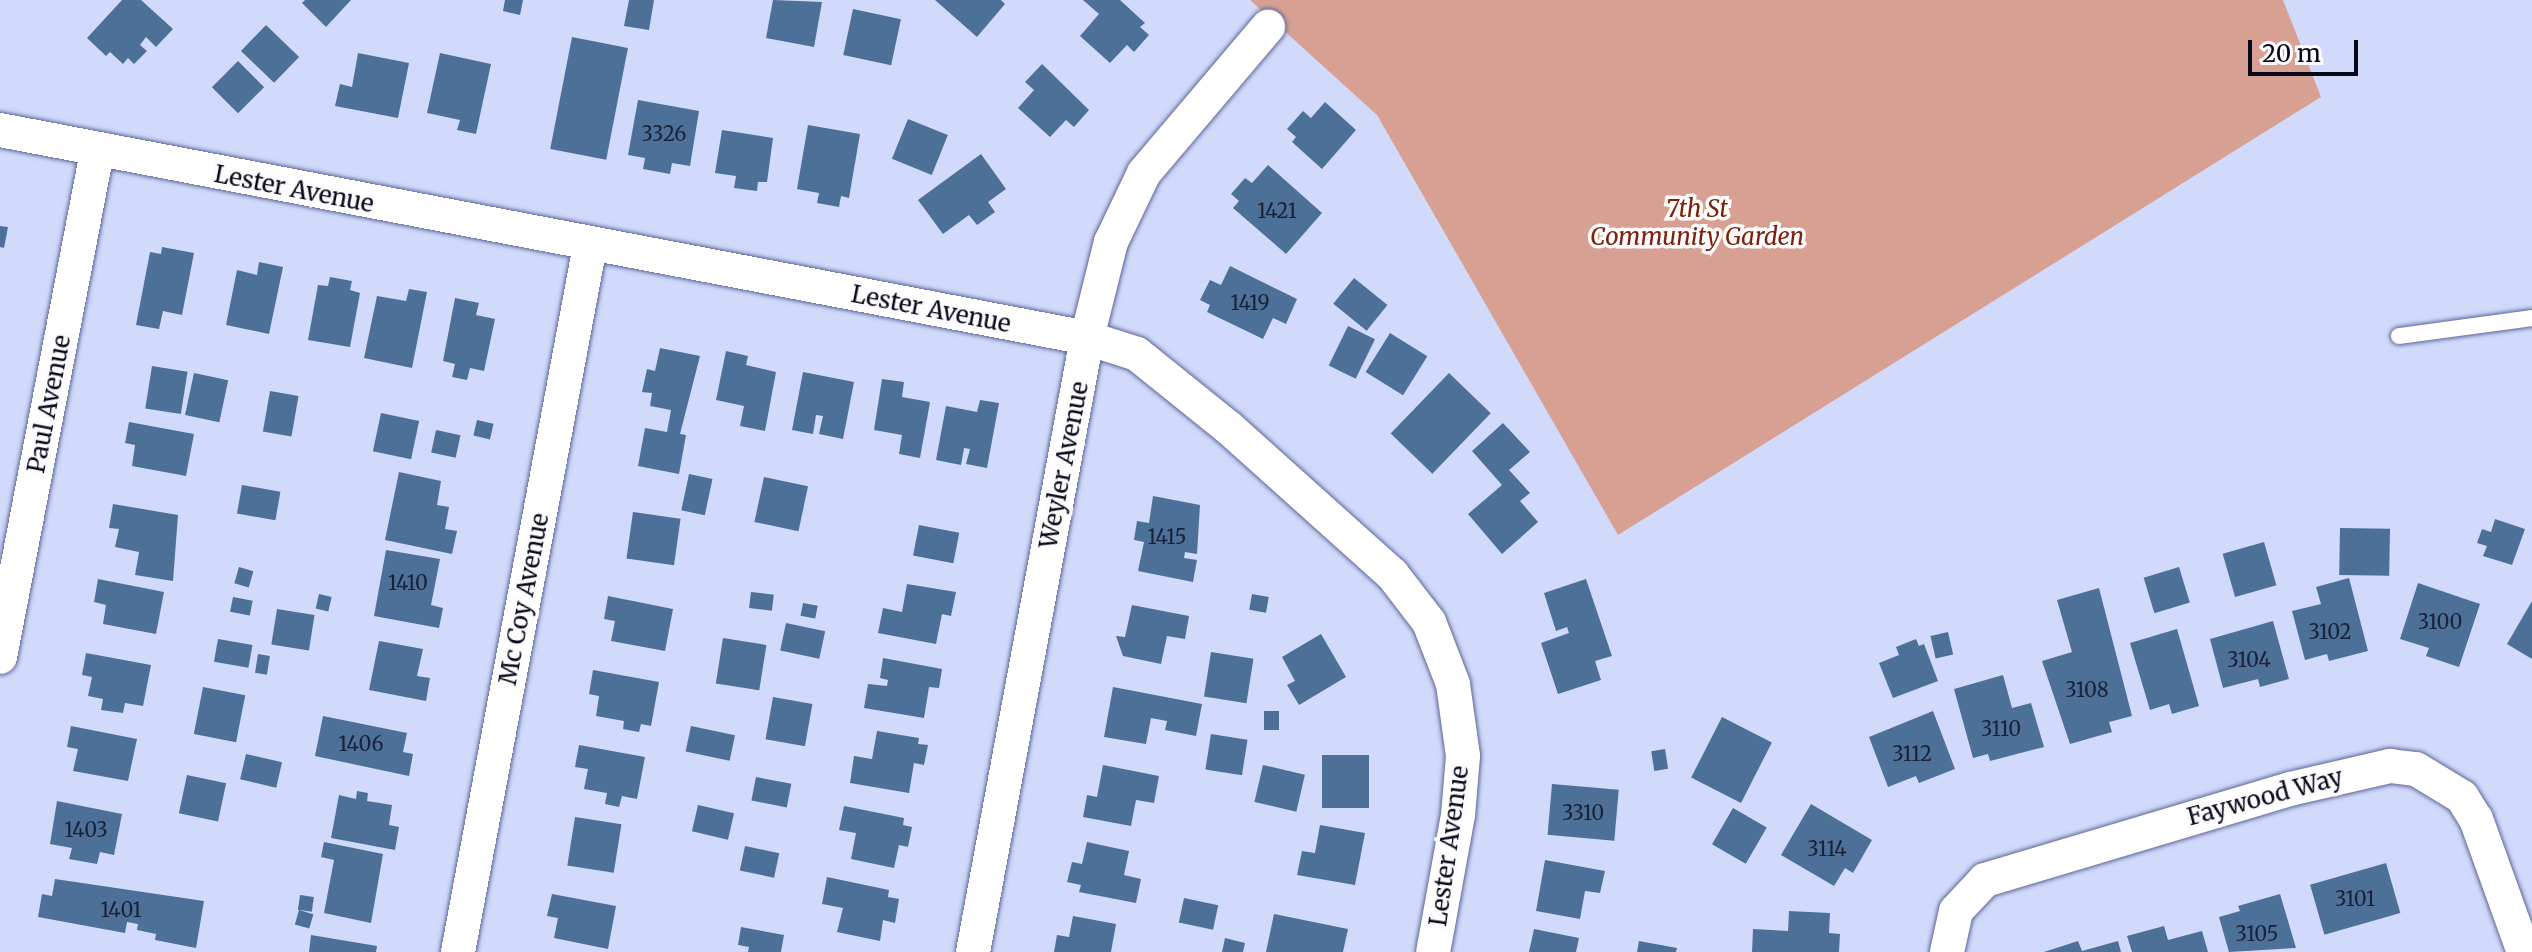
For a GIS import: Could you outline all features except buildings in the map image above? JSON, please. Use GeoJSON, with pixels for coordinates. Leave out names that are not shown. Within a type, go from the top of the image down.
{"type":"FeatureCollection","features":[{"type":"Feature","properties":{"kind":"street","name":"Weyler Avenue"},"geometry":{"type":"LineString","coordinates":[[973,952],[1087,338],[1111,242],[1144,173],[1268,27]]}},
{"type":"Feature","properties":{"kind":"street","name":"Lester Avenue"},"geometry":{"type":"LineString","coordinates":[[0,130],[97,152],[1087,338],[1117,345],[1156,366],[1392,574],[1429,622],[1453,684],[1463,756],[1458,815],[1433,952]]}},
{"type":"Feature","properties":{"kind":"street","name":"Paul Avenue"},"geometry":{"type":"LineString","coordinates":[[0,657],[97,152]]}},
{"type":"Feature","properties":{"kind":"street","name":"Mc Coy Avenue"},"geometry":{"type":"LineString","coordinates":[[458,952],[590,245]]}},
{"type":"Feature","properties":{"kind":"street","name":"Faywood Way"},"geometry":{"type":"LineString","coordinates":[[1947,952],[1956,911],[1985,880],[2290,789],[2390,766],[2416,769],[2462,797],[2476,819],[2524,952]]}},
{"type":"Feature","properties":{"kind":"lane"},"geometry":{"type":"LineString","coordinates":[[2399,336],[2532,318]]}},
{"type":"Feature","properties":{"kind":"green space","name":"7th St Community Garden"},"geometry":{"type":"Polygon","coordinates":[[[1250,0],[2283,0],[2321,97],[1618,535],[1377,115],[1250,0]]]}}]}
